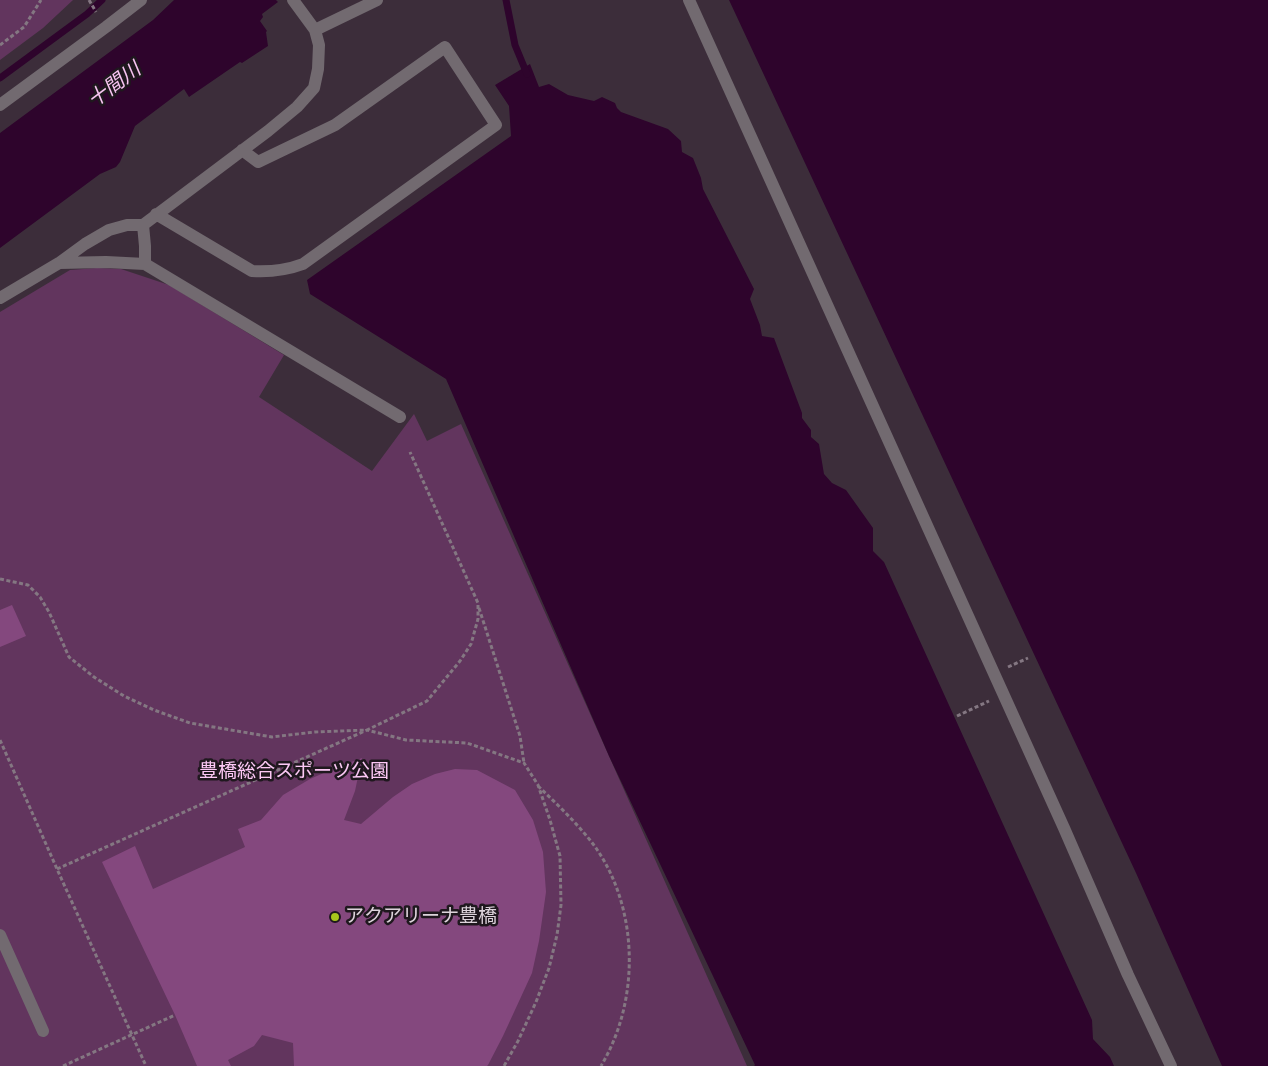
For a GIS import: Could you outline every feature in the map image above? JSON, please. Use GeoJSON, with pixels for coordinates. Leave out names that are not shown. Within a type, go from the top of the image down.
{"type":"FeatureCollection","features":[{"type":"Feature","properties":{"kind":"street"},"geometry":{"type":"LineString","coordinates":[[0,105],[141,0]]}},
{"type":"Feature","properties":{"kind":"street"},"geometry":{"type":"LineString","coordinates":[[0,298],[59,263],[84,244],[109,230],[127,225],[143,224],[268,131],[297,107],[314,88],[318,69],[319,45],[315,30],[293,0]]}},
{"type":"Feature","properties":{"kind":"street"},"geometry":{"type":"LineString","coordinates":[[315,30],[377,0]]}},
{"type":"Feature","properties":{"kind":"street"},"geometry":{"type":"LineString","coordinates":[[690,0],[1064,828],[1128,975],[1171,1066]]}},
{"type":"Feature","properties":{"kind":"street"},"geometry":{"type":"LineString","coordinates":[[161,210],[252,271],[263,272],[295,267],[303,264],[496,125],[445,47],[335,125],[258,162],[242,150]]}},
{"type":"Feature","properties":{"kind":"street"},"geometry":{"type":"LineString","coordinates":[[143,224],[145,264]]}},
{"type":"Feature","properties":{"kind":"street"},"geometry":{"type":"LineString","coordinates":[[59,263],[106,262],[145,264],[400,417]]}},
{"type":"Feature","properties":{"kind":"street"},"geometry":{"type":"LineString","coordinates":[[0,935],[43,1031]]}},
{"type":"Feature","properties":{"kind":"path"},"geometry":{"type":"LineString","coordinates":[[0,45],[24,27],[41,0]]}},
{"type":"Feature","properties":{"kind":"path"},"geometry":{"type":"LineString","coordinates":[[410,452],[478,603],[520,736],[524,763],[538,785],[565,812],[595,847],[610,872],[622,904],[628,934],[629,968],[626,1004],[606,1058],[601,1066]]}},
{"type":"Feature","properties":{"kind":"path"},"geometry":{"type":"LineString","coordinates":[[0,579],[28,585],[40,597],[49,612],[69,657],[94,677],[124,696],[154,710],[190,723],[272,737],[315,732],[367,730],[406,740],[467,743],[524,763]]}},
{"type":"Feature","properties":{"kind":"path"},"geometry":{"type":"LineString","coordinates":[[57,869],[367,730],[427,701],[460,661],[471,644],[478,619],[478,603]]}},
{"type":"Feature","properties":{"kind":"path"},"geometry":{"type":"LineString","coordinates":[[957,716],[991,700]]}},
{"type":"Feature","properties":{"kind":"path"},"geometry":{"type":"LineString","coordinates":[[0,740],[146,1066]]}},
{"type":"Feature","properties":{"kind":"path"},"geometry":{"type":"LineString","coordinates":[[504,1066],[536,1002],[549,968],[561,905],[560,856],[538,785]]}},
{"type":"Feature","properties":{"kind":"path"},"geometry":{"type":"LineString","coordinates":[[63,1066],[175,1015]]}},
{"type":"Feature","properties":{"kind":"green space"},"geometry":{"type":"Polygon","coordinates":[[[0,0],[73,0],[43,28],[0,60],[0,0]]]}},
{"type":"Feature","properties":{"kind":"green space","name":"豊橋総合スポーツ公園"},"geometry":{"type":"Polygon","coordinates":[[[121,269],[169,285],[284,355],[259,397],[372,471],[414,414],[427,441],[461,424],[747,1066],[0,1066],[0,312],[70,270],[121,269]]]}},
{"type":"Feature","properties":{"kind":"water","name":"十間川"},"geometry":{"type":"Polygon","coordinates":[[[174,0],[276,0],[278,2],[262,14],[263,17],[260,21],[267,31],[268,46],[242,63],[240,62],[189,97],[184,89],[135,126],[120,162],[116,167],[100,174],[0,248],[0,133],[153,20],[174,0]]]}},
{"type":"Feature","properties":{"kind":"water"},"geometry":{"type":"Polygon","coordinates":[[[729,0],[1268,0],[1268,1066],[1222,1066],[1136,873],[729,0]]]}},
{"type":"Feature","properties":{"kind":"water"},"geometry":{"type":"Polygon","coordinates":[[[530,64],[539,87],[549,84],[568,95],[594,101],[602,97],[615,103],[621,112],[668,129],[681,141],[682,152],[693,158],[703,189],[754,289],[750,299],[762,336],[774,338],[802,413],[802,418],[811,430],[811,437],[819,444],[824,474],[832,483],[846,490],[873,528],[873,551],[884,562],[1092,1020],[1093,1039],[1110,1057],[1114,1066],[754,1066],[609,756],[446,379],[310,294],[307,280],[511,136],[509,106],[495,85],[530,64]]]}},
{"type":"Feature","properties":{"kind":"building"},"geometry":{"type":"Polygon","coordinates":[[[12,605],[26,636],[0,647],[0,610],[12,605]]]}},
{"type":"Feature","properties":{"kind":"building","name":"アクアリーナ豊橋"},"geometry":{"type":"Polygon","coordinates":[[[362,758],[355,791],[344,820],[361,824],[412,784],[435,774],[455,769],[477,770],[515,790],[533,820],[543,852],[546,892],[539,941],[532,973],[488,1065],[294,1066],[293,1043],[262,1035],[254,1046],[228,1060],[231,1066],[197,1066],[175,1015],[102,862],[135,846],[153,889],[245,847],[238,829],[261,820],[283,795],[310,779],[362,758]]]}},
{"type":"Feature","properties":{"kind":"waterway"},"geometry":{"type":"LineString","coordinates":[[0,78],[87,14],[102,0]]}},
{"type":"Feature","properties":{"kind":"waterway"},"geometry":{"type":"LineString","coordinates":[[506,0],[515,45],[527,74]]}},
{"type":"Feature","properties":{"kind":"place","name":"アクアリーナ豊橋"},"geometry":{"type":"Point","coordinates":[335,917]}}]}
